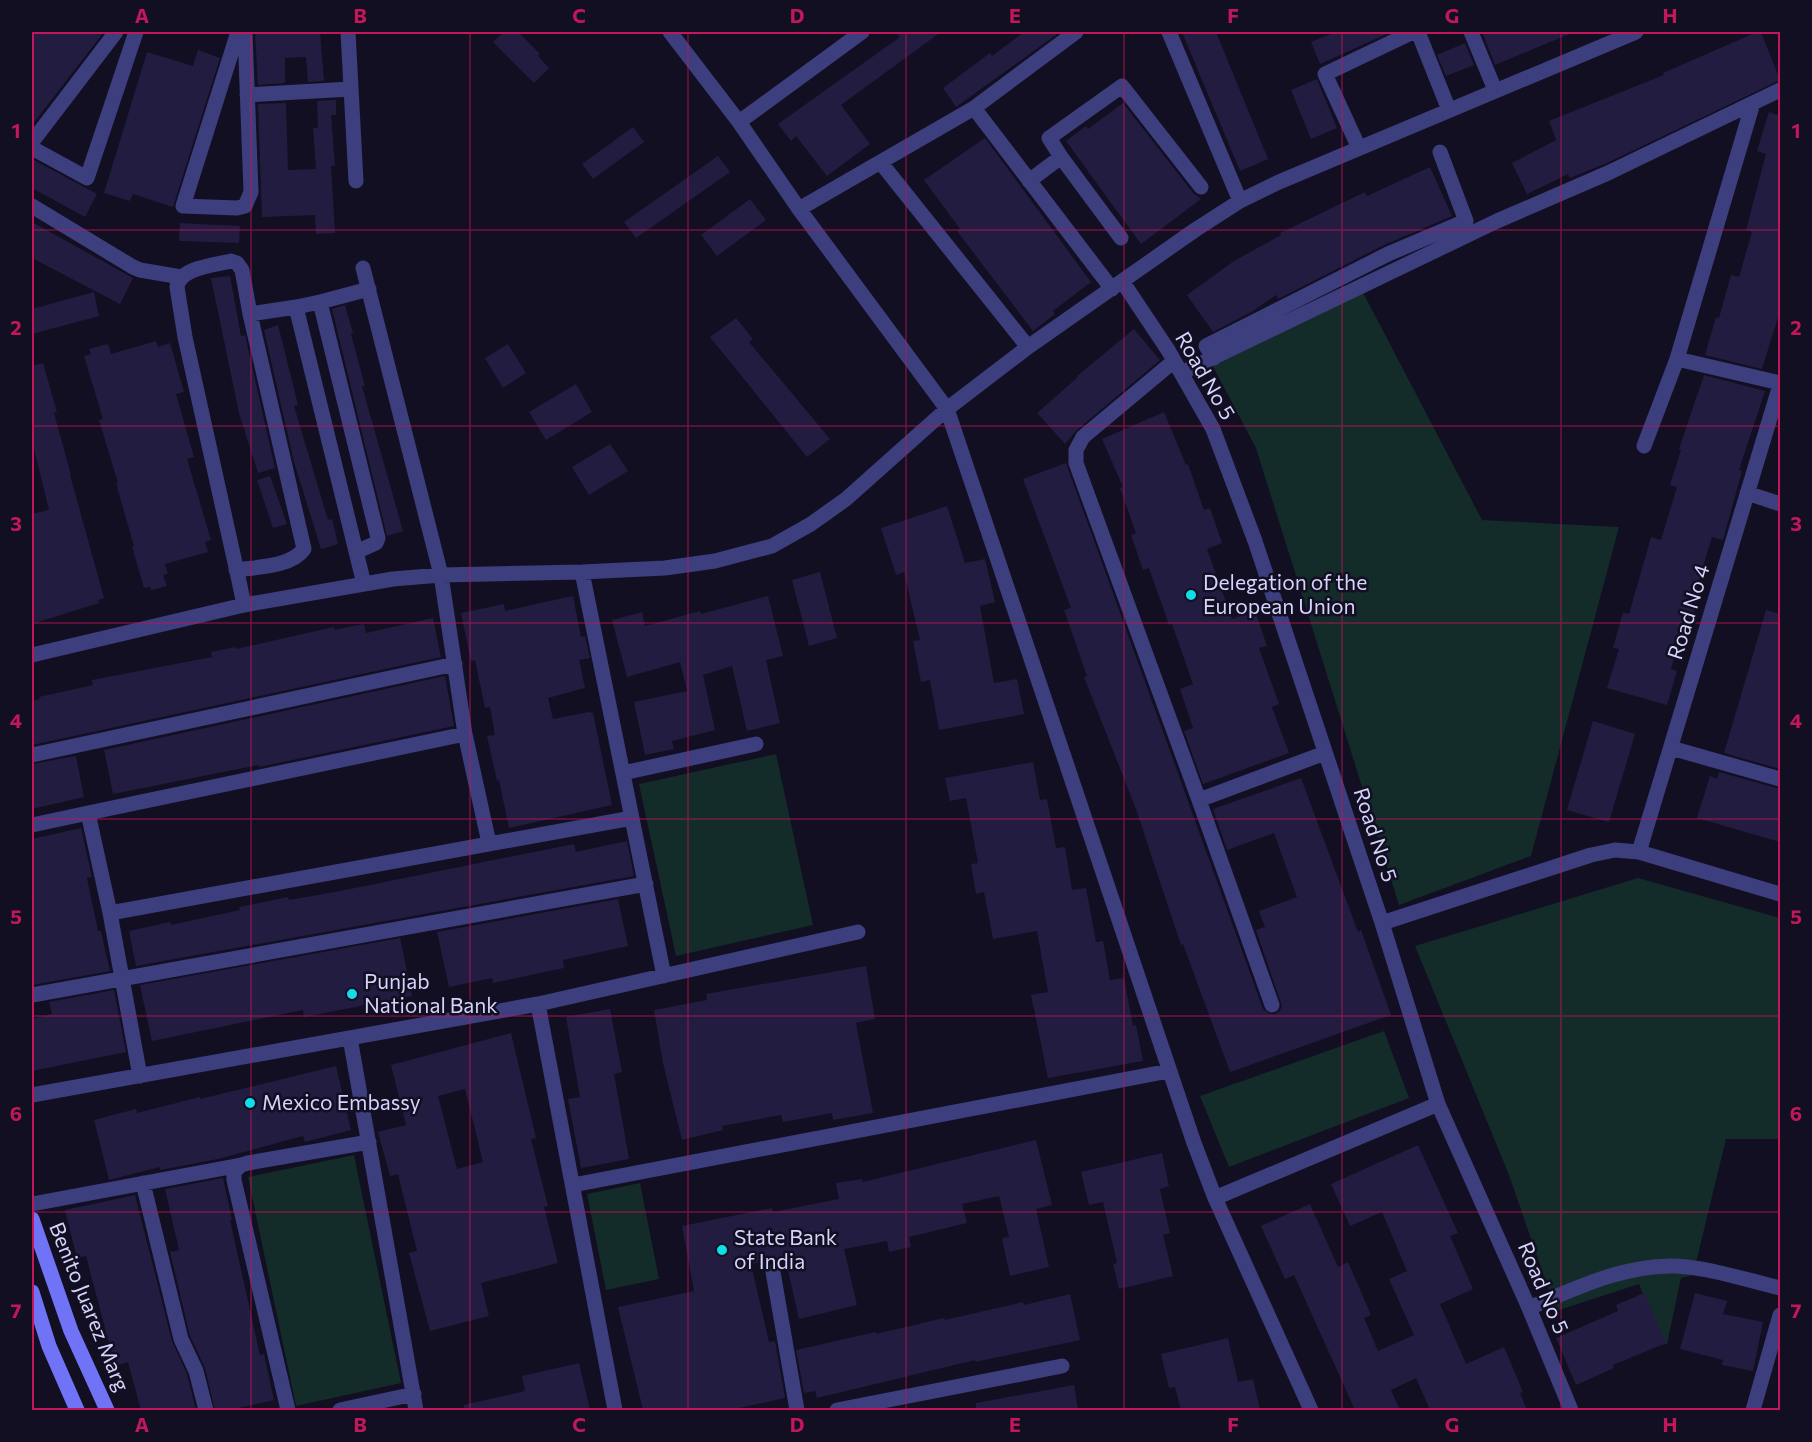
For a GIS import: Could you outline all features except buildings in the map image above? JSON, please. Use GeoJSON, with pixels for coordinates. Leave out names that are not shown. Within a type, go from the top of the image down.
{"type":"FeatureCollection","features":[{"type":"Feature","properties":{"kind":"street"},"geometry":{"type":"LineString","coordinates":[[32,142],[116,32]]}},
{"type":"Feature","properties":{"kind":"street"},"geometry":{"type":"LineString","coordinates":[[32,148],[87,178],[136,32]]}},
{"type":"Feature","properties":{"kind":"street"},"geometry":{"type":"LineString","coordinates":[[238,32],[183,206],[237,208],[245,206],[251,192],[245,32]]}},
{"type":"Feature","properties":{"kind":"street"},"geometry":{"type":"LineString","coordinates":[[348,32],[356,181]]}},
{"type":"Feature","properties":{"kind":"street"},"geometry":{"type":"LineString","coordinates":[[672,32],[946,409],[1169,1071],[1215,1197],[1311,1410]]}},
{"type":"Feature","properties":{"kind":"street"},"geometry":{"type":"LineString","coordinates":[[739,122],[862,32]]}},
{"type":"Feature","properties":{"kind":"street"},"geometry":{"type":"LineString","coordinates":[[799,209],[974,108],[1076,32]]}},
{"type":"Feature","properties":{"kind":"street"},"geometry":{"type":"LineString","coordinates":[[1169,32],[1240,201]]}},
{"type":"Feature","properties":{"kind":"street"},"geometry":{"type":"LineString","coordinates":[[1471,32],[1495,90]]}},
{"type":"Feature","properties":{"kind":"street"},"geometry":{"type":"LineString","coordinates":[[32,655],[244,605],[364,584],[441,575],[583,579],[715,561],[772,546],[811,524],[846,499],[946,409],[1028,347],[1240,201],[1495,90],[1608,37],[1636,32]]}},
{"type":"Feature","properties":{"kind":"street"},"geometry":{"type":"LineString","coordinates":[[1359,148],[1325,74],[1421,33],[1449,110]]}},
{"type":"Feature","properties":{"kind":"street"},"geometry":{"type":"LineString","coordinates":[[1121,238],[1049,138],[1122,86],[1202,187]]}},
{"type":"Feature","properties":{"kind":"street"},"geometry":{"type":"LineString","coordinates":[[247,95],[351,89]]}},
{"type":"Feature","properties":{"kind":"street"},"geometry":{"type":"LineString","coordinates":[[1272,1005],[1076,463],[1076,450],[1083,437],[1178,367],[1214,358],[1497,221],[1608,173],[1780,90]]}},
{"type":"Feature","properties":{"kind":"street"},"geometry":{"type":"LineString","coordinates":[[1644,446],[1677,359],[1754,103]]}},
{"type":"Feature","properties":{"kind":"street","name":"Road No 5"},"geometry":{"type":"LineString","coordinates":[[974,108],[1029,181],[1117,285],[1178,367],[1213,429],[1255,541],[1382,923],[1438,1104],[1529,1308],[1571,1410]]}},
{"type":"Feature","properties":{"kind":"street"},"geometry":{"type":"LineString","coordinates":[[1214,358],[1206,346],[1388,254],[1466,220],[1440,152]]}},
{"type":"Feature","properties":{"kind":"street"},"geometry":{"type":"LineString","coordinates":[[1029,181],[1061,157]]}},
{"type":"Feature","properties":{"kind":"street"},"geometry":{"type":"LineString","coordinates":[[881,163],[1028,347]]}},
{"type":"Feature","properties":{"kind":"street"},"geometry":{"type":"LineString","coordinates":[[32,206],[132,267],[181,276]]}},
{"type":"Feature","properties":{"kind":"street"},"geometry":{"type":"LineString","coordinates":[[236,570],[282,562],[300,555],[304,549],[242,270],[237,263],[231,261],[185,273],[181,276],[177,287],[185,337],[236,570],[244,605]]}},
{"type":"Feature","properties":{"kind":"street"},"geometry":{"type":"LineString","coordinates":[[363,268],[441,575],[465,734],[489,843]]}},
{"type":"Feature","properties":{"kind":"street"},"geometry":{"type":"LineString","coordinates":[[250,314],[320,302],[369,289]]}},
{"type":"Feature","properties":{"kind":"street"},"geometry":{"type":"LineString","coordinates":[[320,302],[378,538],[376,543],[356,552]]}},
{"type":"Feature","properties":{"kind":"street"},"geometry":{"type":"LineString","coordinates":[[296,307],[364,584]]}},
{"type":"Feature","properties":{"kind":"street"},"geometry":{"type":"LineString","coordinates":[[1677,359],[1780,384]]}},
{"type":"Feature","properties":{"kind":"street","name":"Road No 4"},"geometry":{"type":"LineString","coordinates":[[1639,852],[1780,384]]}},
{"type":"Feature","properties":{"kind":"street"},"geometry":{"type":"LineString","coordinates":[[1747,493],[1780,504]]}},
{"type":"Feature","properties":{"kind":"street"},"geometry":{"type":"LineString","coordinates":[[583,579],[664,976]]}},
{"type":"Feature","properties":{"kind":"street"},"geometry":{"type":"LineString","coordinates":[[32,755],[455,664]]}},
{"type":"Feature","properties":{"kind":"street"},"geometry":{"type":"LineString","coordinates":[[32,825],[465,734]]}},
{"type":"Feature","properties":{"kind":"street"},"geometry":{"type":"LineString","coordinates":[[623,773],[756,744]]}},
{"type":"Feature","properties":{"kind":"street"},"geometry":{"type":"LineString","coordinates":[[1671,748],[1780,779]]}},
{"type":"Feature","properties":{"kind":"street"},"geometry":{"type":"LineString","coordinates":[[1199,800],[1325,753]]}},
{"type":"Feature","properties":{"kind":"street"},"geometry":{"type":"LineString","coordinates":[[88,813],[110,913],[140,1076]]}},
{"type":"Feature","properties":{"kind":"street"},"geometry":{"type":"LineString","coordinates":[[110,913],[632,818]]}},
{"type":"Feature","properties":{"kind":"street"},"geometry":{"type":"LineString","coordinates":[[1382,923],[1591,855],[1615,850],[1639,852],[1780,894]]}},
{"type":"Feature","properties":{"kind":"street"},"geometry":{"type":"LineString","coordinates":[[32,995],[646,884]]}},
{"type":"Feature","properties":{"kind":"street"},"geometry":{"type":"LineString","coordinates":[[32,1095],[538,1004],[858,932]]}},
{"type":"Feature","properties":{"kind":"street"},"geometry":{"type":"LineString","coordinates":[[538,1004],[615,1410]]}},
{"type":"Feature","properties":{"kind":"street"},"geometry":{"type":"LineString","coordinates":[[350,1038],[416,1410]]}},
{"type":"Feature","properties":{"kind":"street"},"geometry":{"type":"LineString","coordinates":[[573,1185],[1169,1071]]}},
{"type":"Feature","properties":{"kind":"street"},"geometry":{"type":"LineString","coordinates":[[1215,1197],[1438,1104]]}},
{"type":"Feature","properties":{"kind":"street"},"geometry":{"type":"LineString","coordinates":[[32,1204],[369,1142]]}},
{"type":"Feature","properties":{"kind":"street"},"geometry":{"type":"LineString","coordinates":[[241,1165],[234,1172],[234,1180],[288,1410]]}},
{"type":"Feature","properties":{"kind":"street"},"geometry":{"type":"LineString","coordinates":[[142,1183],[181,1339],[196,1371],[206,1410]]}},
{"type":"Feature","properties":{"kind":"street","name":"Benito Juarez Marg"},"geometry":{"type":"LineString","coordinates":[[32,1219],[72,1330],[107,1410]]}},
{"type":"Feature","properties":{"kind":"street"},"geometry":{"type":"LineString","coordinates":[[1529,1308],[1585,1284],[1656,1267],[1676,1266],[1701,1270],[1780,1288]]}},
{"type":"Feature","properties":{"kind":"street"},"geometry":{"type":"LineString","coordinates":[[773,1272],[797,1410]]}},
{"type":"Feature","properties":{"kind":"street"},"geometry":{"type":"LineString","coordinates":[[32,1292],[49,1346],[77,1410]]}},
{"type":"Feature","properties":{"kind":"street"},"geometry":{"type":"LineString","coordinates":[[1753,1410],[1780,1315]]}},
{"type":"Feature","properties":{"kind":"street"},"geometry":{"type":"LineString","coordinates":[[837,1410],[1062,1366]]}},
{"type":"Feature","properties":{"kind":"street"},"geometry":{"type":"LineString","coordinates":[[340,1410],[414,1394]]}},
{"type":"Feature","properties":{"kind":"green space"},"geometry":{"type":"Polygon","coordinates":[[[1357,281],[1482,520],[1619,527],[1531,856],[1399,905],[1256,448],[1209,359],[1357,281]]]}},
{"type":"Feature","properties":{"kind":"green space"},"geometry":{"type":"Polygon","coordinates":[[[776,754],[813,925],[676,956],[639,784],[776,754]]]}},
{"type":"Feature","properties":{"kind":"green space"},"geometry":{"type":"Polygon","coordinates":[[[1638,878],[1780,918],[1780,1139],[1726,1139],[1693,1275],[1681,1278],[1667,1344],[1661,1345],[1639,1284],[1556,1311],[1509,1175],[1415,946],[1638,878]]]}},
{"type":"Feature","properties":{"kind":"green space"},"geometry":{"type":"Polygon","coordinates":[[[1384,1031],[1409,1098],[1229,1167],[1200,1096],[1384,1031]]]}},
{"type":"Feature","properties":{"kind":"green space"},"geometry":{"type":"Polygon","coordinates":[[[354,1155],[401,1383],[296,1406],[248,1177],[354,1155]]]}},
{"type":"Feature","properties":{"kind":"green space"},"geometry":{"type":"Polygon","coordinates":[[[640,1183],[659,1279],[606,1290],[587,1194],[640,1183]]]}},
{"type":"Feature","properties":{"kind":"place","name":"Delegation of the European Union"},"geometry":{"type":"Point","coordinates":[1191,595]}},
{"type":"Feature","properties":{"kind":"place","name":"Punjab National Bank"},"geometry":{"type":"Point","coordinates":[352,994]}},
{"type":"Feature","properties":{"kind":"place","name":"Mexico Embassy"},"geometry":{"type":"Point","coordinates":[250,1103]}},
{"type":"Feature","properties":{"kind":"place","name":"State Bank of India"},"geometry":{"type":"Point","coordinates":[722,1250]}}]}
